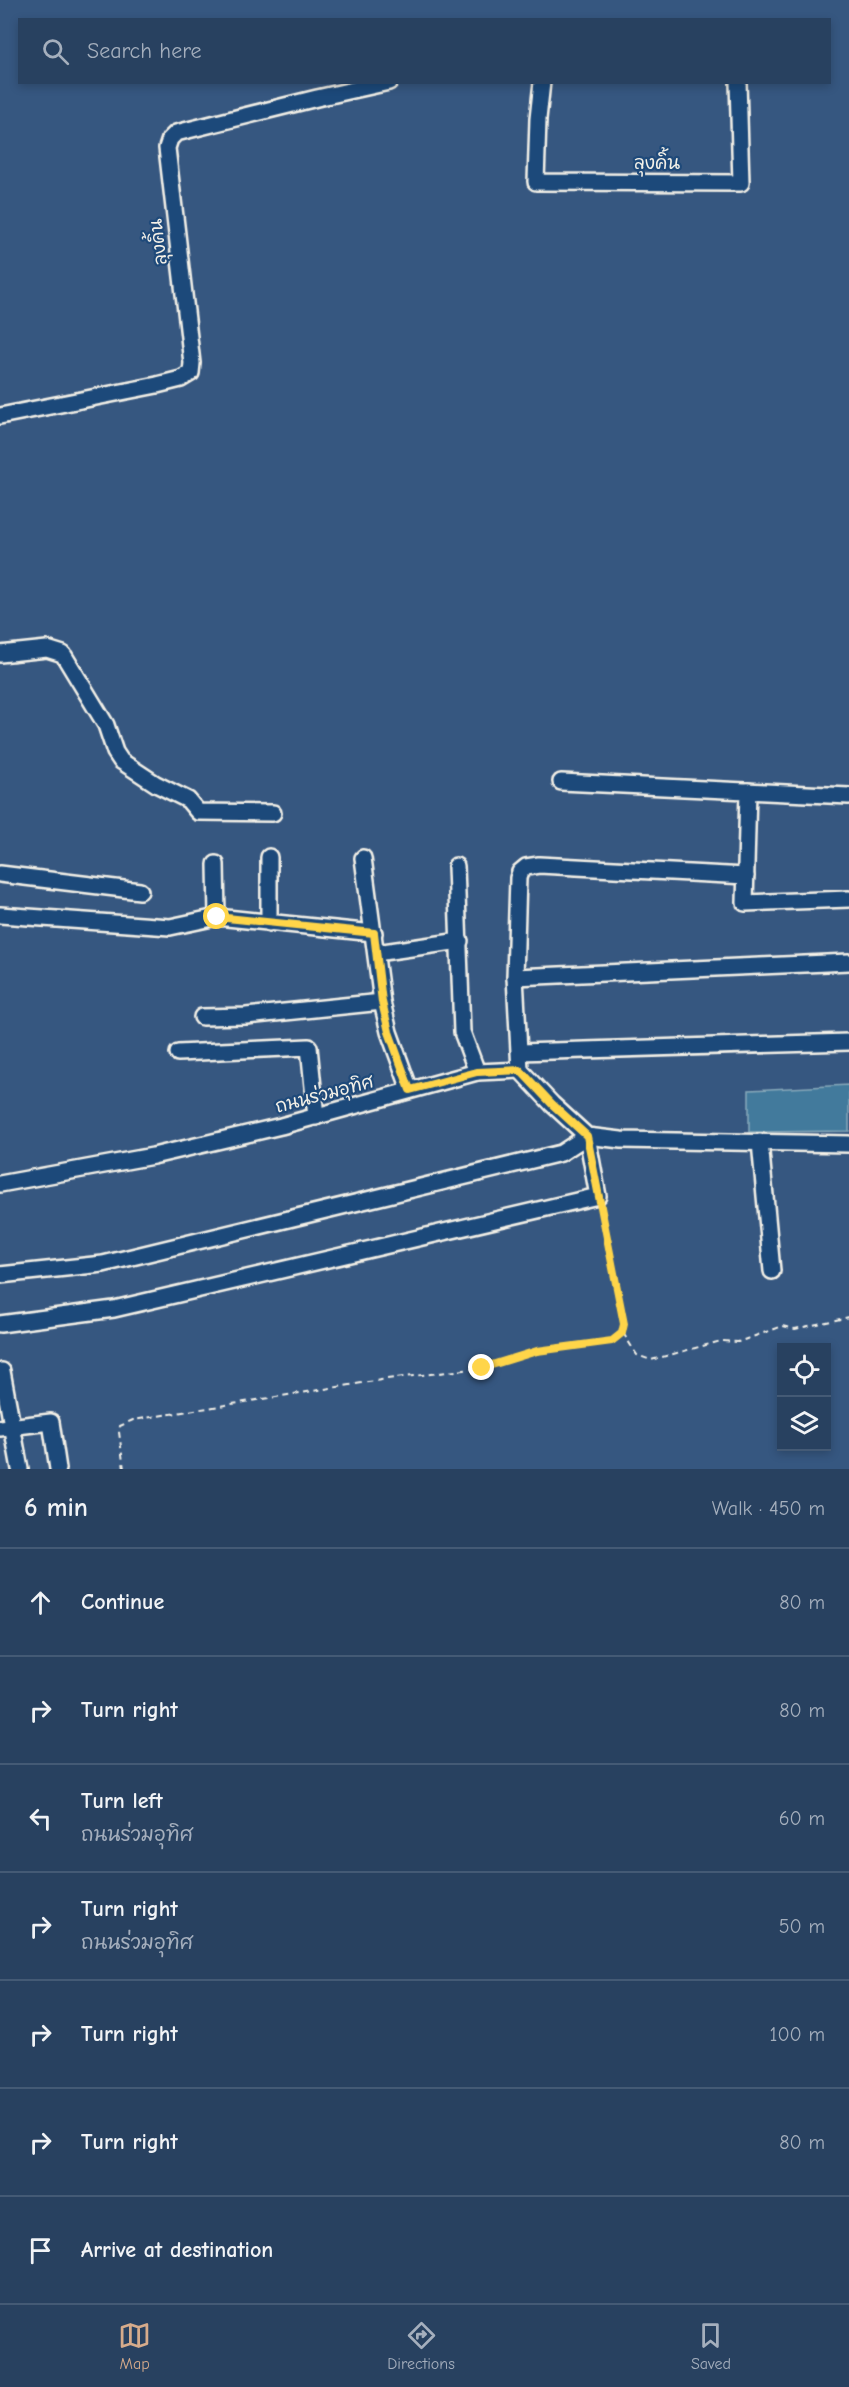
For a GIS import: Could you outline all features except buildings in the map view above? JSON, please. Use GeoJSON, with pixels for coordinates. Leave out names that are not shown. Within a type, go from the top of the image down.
{"type":"FeatureCollection","features":[{"type":"Feature","properties":{"kind":"street","name":"ลุงคิ้น"},"geometry":{"type":"LineString","coordinates":[[0,416],[157,385],[181,379],[191,373],[192,363],[167,148],[170,139],[176,133],[380,84]]}},
{"type":"Feature","properties":{"kind":"street","name":"ลุงคิ้น"},"geometry":{"type":"LineString","coordinates":[[542,84],[536,182],[741,183],[738,84]]}},
{"type":"Feature","properties":{"kind":"street"},"geometry":{"type":"LineString","coordinates":[[0,654],[47,649],[63,654],[106,725],[115,752],[121,761],[150,780],[188,800],[196,810],[201,812],[273,813]]}},
{"type":"Feature","properties":{"kind":"street"},"geometry":{"type":"LineString","coordinates":[[561,782],[849,796]]}},
{"type":"Feature","properties":{"kind":"street"},"geometry":{"type":"LineString","coordinates":[[748,791],[745,903],[849,899]]}},
{"type":"Feature","properties":{"kind":"street"},"geometry":{"type":"LineString","coordinates":[[268,922],[269,857]]}},
{"type":"Feature","properties":{"kind":"street"},"geometry":{"type":"LineString","coordinates":[[363,858],[382,1002],[389,1032],[410,1090]]}},
{"type":"Feature","properties":{"kind":"street"},"geometry":{"type":"LineString","coordinates":[[216,864],[217,917]]}},
{"type":"Feature","properties":{"kind":"street"},"geometry":{"type":"LineString","coordinates":[[746,876],[539,865],[526,867],[520,872],[515,977],[520,1070],[587,1136],[621,1140],[849,1144]]}},
{"type":"Feature","properties":{"kind":"street"},"geometry":{"type":"LineString","coordinates":[[456,866],[462,1032],[477,1072]]}},
{"type":"Feature","properties":{"kind":"street"},"geometry":{"type":"LineString","coordinates":[[0,874],[140,891]]}},
{"type":"Feature","properties":{"kind":"street"},"geometry":{"type":"LineString","coordinates":[[0,915],[170,927],[217,917],[374,933]]}},
{"type":"Feature","properties":{"kind":"street"},"geometry":{"type":"LineString","coordinates":[[376,953],[460,941]]}},
{"type":"Feature","properties":{"kind":"street"},"geometry":{"type":"LineString","coordinates":[[515,977],[849,962]]}},
{"type":"Feature","properties":{"kind":"street"},"geometry":{"type":"LineString","coordinates":[[202,1017],[246,1016],[382,1002]]}},
{"type":"Feature","properties":{"kind":"street"},"geometry":{"type":"LineString","coordinates":[[520,1052],[849,1042]]}},
{"type":"Feature","properties":{"kind":"street"},"geometry":{"type":"LineString","coordinates":[[178,1053],[309,1047],[316,1117]]}},
{"type":"Feature","properties":{"kind":"street","name":"ถนนร่วมอุทิศ"},"geometry":{"type":"LineString","coordinates":[[0,1184],[153,1156],[316,1117],[477,1072],[520,1070]]}},
{"type":"Feature","properties":{"kind":"street"},"geometry":{"type":"LineString","coordinates":[[0,1324],[114,1309],[598,1196],[587,1136]]}},
{"type":"Feature","properties":{"kind":"street"},"geometry":{"type":"LineString","coordinates":[[0,1275],[115,1261],[561,1153],[587,1136]]}},
{"type":"Feature","properties":{"kind":"street"},"geometry":{"type":"LineString","coordinates":[[760,1142],[772,1271]]}},
{"type":"Feature","properties":{"kind":"street"},"geometry":{"type":"LineString","coordinates":[[2,1371],[6,1428],[20,1469]]}},
{"type":"Feature","properties":{"kind":"street"},"geometry":{"type":"LineString","coordinates":[[6,1428],[51,1422],[58,1469]]}},
{"type":"Feature","properties":{"kind":"path"},"geometry":{"type":"LineString","coordinates":[[124,1469],[118,1432],[120,1426],[133,1420],[387,1379],[482,1368],[537,1351],[612,1341],[622,1333],[624,1324],[598,1196]]}},
{"type":"Feature","properties":{"kind":"path"},"geometry":{"type":"LineString","coordinates":[[622,1333],[637,1355],[651,1360],[721,1341],[738,1342],[783,1326],[795,1329],[849,1317]]}},
{"type":"Feature","properties":{"kind":"water"},"geometry":{"type":"Polygon","coordinates":[[[849,1085],[849,1131],[749,1132],[749,1090],[849,1085]]]}},
{"type":"Feature","properties":{"kind":"route"},"geometry":{"type":"LineString","coordinates":[[217,917],[374,933],[382,1002],[389,1032],[410,1090],[477,1072],[520,1070],[587,1136],[624,1324],[622,1333],[612,1341],[537,1351],[482,1368]]}}]}
